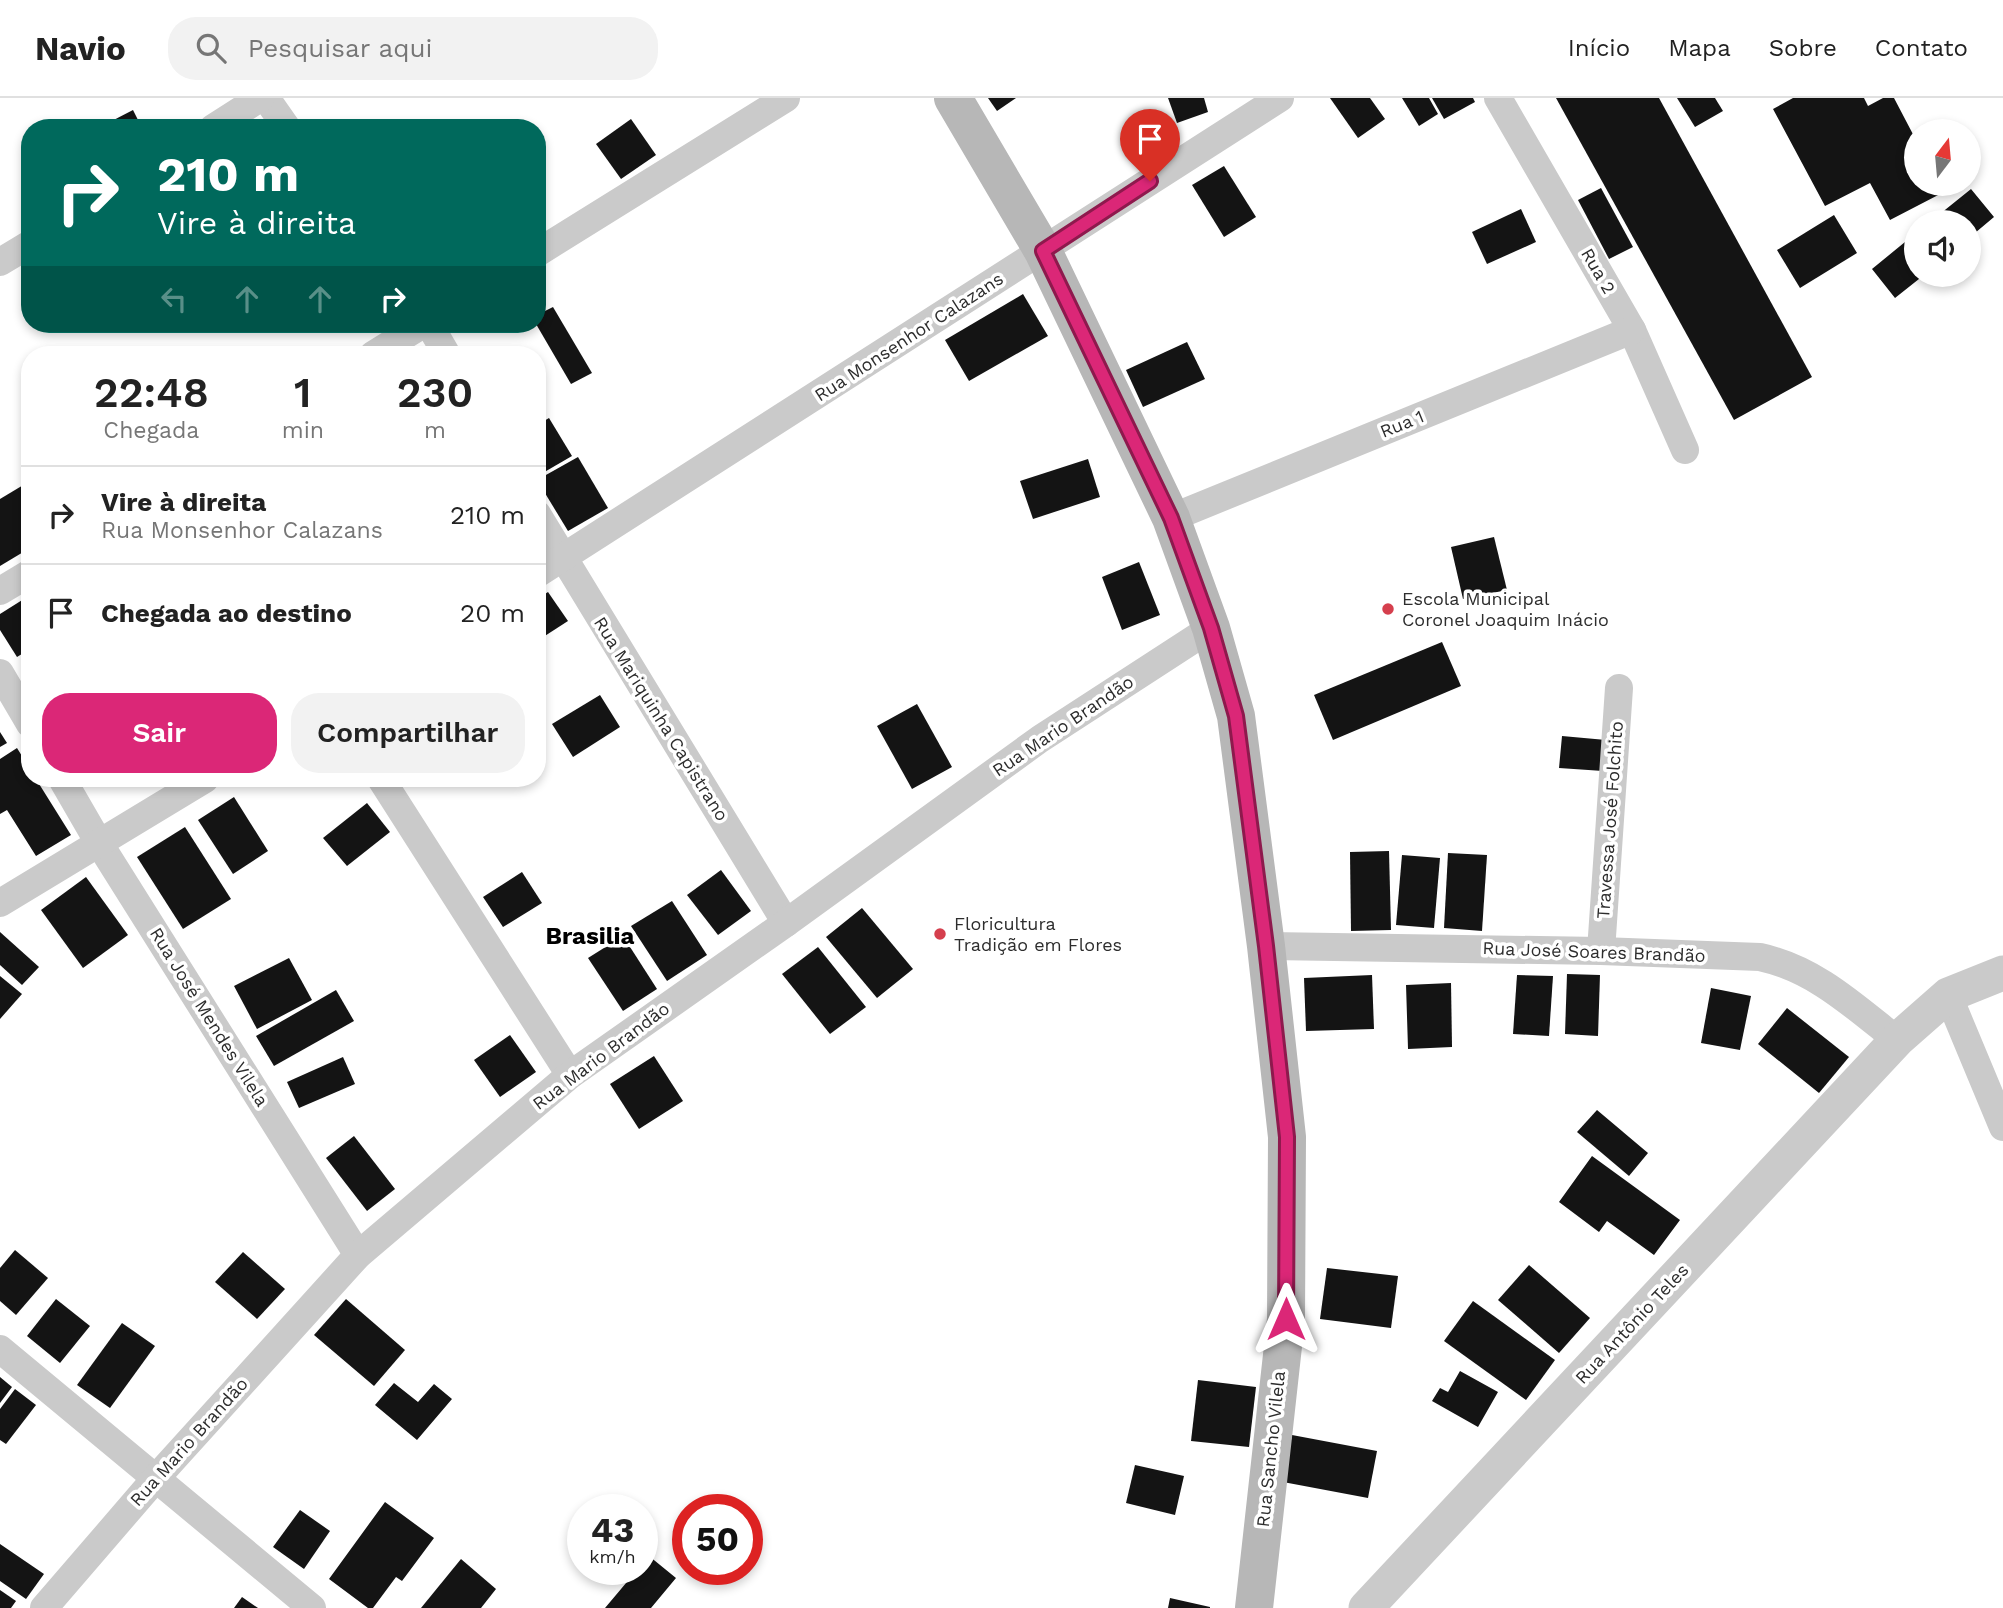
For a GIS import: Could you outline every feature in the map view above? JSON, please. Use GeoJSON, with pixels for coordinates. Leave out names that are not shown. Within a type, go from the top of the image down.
{"type":"FeatureCollection","features":[{"type":"Feature","properties":{"kind":"main road","name":"Rua Sancho Vilela"},"geometry":{"type":"LineString","coordinates":[[953,98],[1043,251],[1171,518],[1211,628],[1236,716],[1266,946],[1287,1137],[1286,1319],[1254,1608]]}},
{"type":"Feature","properties":{"kind":"street"},"geometry":{"type":"LineString","coordinates":[[227,119],[260,98]]}},
{"type":"Feature","properties":{"kind":"street"},"geometry":{"type":"LineString","coordinates":[[266,98],[281,119]]}},
{"type":"Feature","properties":{"kind":"street"},"geometry":{"type":"LineString","coordinates":[[546,247],[786,98]]}},
{"type":"Feature","properties":{"kind":"street","name":"Rua Monsenhor Calazans"},"geometry":{"type":"LineString","coordinates":[[546,568],[1280,98]]}},
{"type":"Feature","properties":{"kind":"street","name":"Rua 2"},"geometry":{"type":"LineString","coordinates":[[1498,98],[1632,330],[1685,450]]}},
{"type":"Feature","properties":{"kind":"street"},"geometry":{"type":"LineString","coordinates":[[0,262],[21,249]]}},
{"type":"Feature","properties":{"kind":"street","name":"Rua 1"},"geometry":{"type":"LineString","coordinates":[[1171,518],[1632,330]]}},
{"type":"Feature","properties":{"kind":"street"},"geometry":{"type":"LineString","coordinates":[[388,346],[408,333]]}},
{"type":"Feature","properties":{"kind":"street","name":"Rua Mariquinha Capistrano"},"geometry":{"type":"LineString","coordinates":[[546,530],[786,923]]}},
{"type":"Feature","properties":{"kind":"street"},"geometry":{"type":"LineString","coordinates":[[0,591],[21,578]]}},
{"type":"Feature","properties":{"kind":"street","name":"Rua Mario Brandão"},"geometry":{"type":"LineString","coordinates":[[44,1608],[156,1478],[358,1255],[570,1075],[1040,739],[1211,628]]}},
{"type":"Feature","properties":{"kind":"street"},"geometry":{"type":"LineString","coordinates":[[0,673],[21,709]]}},
{"type":"Feature","properties":{"kind":"street","name":"Travessa José Folchito"},"geometry":{"type":"LineString","coordinates":[[1601,951],[1619,688]]}},
{"type":"Feature","properties":{"kind":"street","name":"Rua José Mendes Vilela"},"geometry":{"type":"LineString","coordinates":[[67,787],[99,843],[358,1255]]}},
{"type":"Feature","properties":{"kind":"street"},"geometry":{"type":"LineString","coordinates":[[0,903],[192,787]]}},
{"type":"Feature","properties":{"kind":"street"},"geometry":{"type":"LineString","coordinates":[[386,787],[570,1075]]}},
{"type":"Feature","properties":{"kind":"street","name":"Rua José Soares Brandão"},"geometry":{"type":"LineString","coordinates":[[1266,946],[1601,951],[1760,957],[1782,962],[1823,982],[1897,1040]]}},
{"type":"Feature","properties":{"kind":"street","name":"Rua Antônio Teles"},"geometry":{"type":"LineString","coordinates":[[1366,1608],[1897,1040],[1948,995],[2003,973]]}},
{"type":"Feature","properties":{"kind":"street"},"geometry":{"type":"LineString","coordinates":[[1948,995],[2003,1127]]}},
{"type":"Feature","properties":{"kind":"street"},"geometry":{"type":"LineString","coordinates":[[0,1349],[312,1608]]}},
{"type":"Feature","properties":{"kind":"building"},"geometry":{"type":"Polygon","coordinates":[[[988,98],[1016,98],[997,111],[988,98]]]}},
{"type":"Feature","properties":{"kind":"building"},"geometry":{"type":"Polygon","coordinates":[[[1168,98],[1204,98],[1208,112],[1177,123],[1168,98]]]}},
{"type":"Feature","properties":{"kind":"building"},"geometry":{"type":"Polygon","coordinates":[[[1330,98],[1370,98],[1385,119],[1358,138],[1330,98]]]}},
{"type":"Feature","properties":{"kind":"building"},"geometry":{"type":"Polygon","coordinates":[[[1402,98],[1429,98],[1438,114],[1419,126],[1402,98]]]}},
{"type":"Feature","properties":{"kind":"building"},"geometry":{"type":"Polygon","coordinates":[[[1432,98],[1473,98],[1475,102],[1444,119],[1432,98]]]}},
{"type":"Feature","properties":{"kind":"building"},"geometry":{"type":"Polygon","coordinates":[[[1556,98],[1659,98],[1812,377],[1734,420],[1556,98]]]}},
{"type":"Feature","properties":{"kind":"building"},"geometry":{"type":"Polygon","coordinates":[[[1677,98],[1715,98],[1723,111],[1695,127],[1677,98]]]}},
{"type":"Feature","properties":{"kind":"building"},"geometry":{"type":"Polygon","coordinates":[[[1793,98],[1864,98],[1868,106],[1883,98],[1894,98],[1905,119],[1904,196],[1936,196],[1909,210],[1904,210],[1904,213],[1890,220],[1870,183],[1825,206],[1773,109],[1793,98]]]}},
{"type":"Feature","properties":{"kind":"building"},"geometry":{"type":"Polygon","coordinates":[[[133,110],[138,119],[116,119],[133,110]]]}},
{"type":"Feature","properties":{"kind":"building"},"geometry":{"type":"Polygon","coordinates":[[[631,119],[656,155],[621,179],[596,144],[631,119]]]}},
{"type":"Feature","properties":{"kind":"building"},"geometry":{"type":"Polygon","coordinates":[[[1224,166],[1256,217],[1224,237],[1192,185],[1224,166]]]}},
{"type":"Feature","properties":{"kind":"building"},"geometry":{"type":"Polygon","coordinates":[[[1601,188],[1633,247],[1609,259],[1578,200],[1601,188]]]}},
{"type":"Feature","properties":{"kind":"building"},"geometry":{"type":"Polygon","coordinates":[[[1962,196],[1977,196],[1994,217],[1981,228],[1981,210],[1945,210],[1962,196]]]}},
{"type":"Feature","properties":{"kind":"building"},"geometry":{"type":"Polygon","coordinates":[[[1521,209],[1536,242],[1487,264],[1472,232],[1521,209]]]}},
{"type":"Feature","properties":{"kind":"building"},"geometry":{"type":"Polygon","coordinates":[[[1834,215],[1857,253],[1800,288],[1777,250],[1834,215]]]}},
{"type":"Feature","properties":{"kind":"building"},"geometry":{"type":"Polygon","coordinates":[[[1904,243],[1904,287],[1909,287],[1895,298],[1872,269],[1904,243]]]}},
{"type":"Feature","properties":{"kind":"building"},"geometry":{"type":"Polygon","coordinates":[[[1023,294],[1048,336],[969,381],[945,340],[1023,294]]]}},
{"type":"Feature","properties":{"kind":"building"},"geometry":{"type":"Polygon","coordinates":[[[553,307],[592,373],[571,384],[541,333],[546,333],[546,310],[553,307]]]}},
{"type":"Feature","properties":{"kind":"building"},"geometry":{"type":"Polygon","coordinates":[[[1187,342],[1205,379],[1143,407],[1126,370],[1187,342]]]}},
{"type":"Feature","properties":{"kind":"building"},"geometry":{"type":"Polygon","coordinates":[[[549,418],[572,456],[546,471],[546,420],[549,418]]]}},
{"type":"Feature","properties":{"kind":"building"},"geometry":{"type":"Polygon","coordinates":[[[578,457],[608,508],[568,531],[546,495],[546,475],[578,457]]]}},
{"type":"Feature","properties":{"kind":"building"},"geometry":{"type":"Polygon","coordinates":[[[1088,459],[1100,497],[1033,519],[1020,481],[1088,459]]]}},
{"type":"Feature","properties":{"kind":"building"},"geometry":{"type":"Polygon","coordinates":[[[21,486],[21,553],[0,566],[0,499],[21,486]]]}},
{"type":"Feature","properties":{"kind":"building"},"geometry":{"type":"Polygon","coordinates":[[[1494,537],[1507,590],[1463,599],[1451,547],[1494,537]]]}},
{"type":"Feature","properties":{"kind":"building"},"geometry":{"type":"Polygon","coordinates":[[[1139,562],[1160,615],[1122,630],[1102,577],[1139,562]]]}},
{"type":"Feature","properties":{"kind":"building"},"geometry":{"type":"Polygon","coordinates":[[[548,592],[568,621],[546,635],[548,592]]]}},
{"type":"Feature","properties":{"kind":"building"},"geometry":{"type":"Polygon","coordinates":[[[21,601],[21,655],[17,657],[0,630],[0,614],[21,601]]]}},
{"type":"Feature","properties":{"kind":"building"},"geometry":{"type":"Polygon","coordinates":[[[1442,642],[1461,686],[1333,740],[1314,695],[1442,642]]]}},
{"type":"Feature","properties":{"kind":"building"},"geometry":{"type":"Polygon","coordinates":[[[600,695],[620,727],[573,757],[552,724],[600,695]]]}},
{"type":"Feature","properties":{"kind":"building"},"geometry":{"type":"Polygon","coordinates":[[[917,704],[952,767],[912,789],[877,726],[917,704]]]}},
{"type":"Feature","properties":{"kind":"building"},"geometry":{"type":"Polygon","coordinates":[[[0,732],[7,743],[0,747],[0,732]]]}},
{"type":"Feature","properties":{"kind":"building"},"geometry":{"type":"Polygon","coordinates":[[[1562,736],[1606,740],[1603,771],[1559,768],[1562,736]]]}},
{"type":"Feature","properties":{"kind":"building"},"geometry":{"type":"Polygon","coordinates":[[[17,748],[21,754],[21,787],[41,787],[71,835],[36,856],[7,810],[0,814],[0,759],[17,748]]]}},
{"type":"Feature","properties":{"kind":"building"},"geometry":{"type":"Polygon","coordinates":[[[234,797],[268,851],[233,874],[198,820],[234,797]]]}},
{"type":"Feature","properties":{"kind":"building"},"geometry":{"type":"Polygon","coordinates":[[[367,803],[390,832],[347,866],[323,838],[367,803]]]}},
{"type":"Feature","properties":{"kind":"building"},"geometry":{"type":"Polygon","coordinates":[[[185,827],[231,899],[183,929],[137,857],[185,827]]]}},
{"type":"Feature","properties":{"kind":"building"},"geometry":{"type":"Polygon","coordinates":[[[1389,851],[1391,930],[1351,931],[1350,852],[1389,851]]]}},
{"type":"Feature","properties":{"kind":"building"},"geometry":{"type":"Polygon","coordinates":[[[1448,853],[1487,855],[1482,931],[1444,928],[1448,853]]]}},
{"type":"Feature","properties":{"kind":"building"},"geometry":{"type":"Polygon","coordinates":[[[1402,855],[1440,858],[1434,928],[1396,925],[1402,855]]]}},
{"type":"Feature","properties":{"kind":"building"},"geometry":{"type":"Polygon","coordinates":[[[721,870],[751,911],[718,935],[687,895],[721,870]]]}},
{"type":"Feature","properties":{"kind":"building"},"geometry":{"type":"Polygon","coordinates":[[[522,872],[542,903],[503,927],[483,897],[522,872]]]}},
{"type":"Feature","properties":{"kind":"building"},"geometry":{"type":"Polygon","coordinates":[[[86,877],[128,935],[83,968],[41,910],[86,877]]]}},
{"type":"Feature","properties":{"kind":"building"},"geometry":{"type":"Polygon","coordinates":[[[672,901],[707,955],[667,981],[631,926],[672,901]]]}},
{"type":"Feature","properties":{"kind":"building"},"geometry":{"type":"Polygon","coordinates":[[[862,908],[913,969],[877,998],[826,937],[862,908]]]}},
{"type":"Feature","properties":{"kind":"building"},"geometry":{"type":"Polygon","coordinates":[[[0,932],[39,967],[22,985],[0,965],[0,932]]]}},
{"type":"Feature","properties":{"kind":"building"},"geometry":{"type":"Polygon","coordinates":[[[623,936],[657,989],[623,1011],[588,958],[623,936]]]}},
{"type":"Feature","properties":{"kind":"building"},"geometry":{"type":"Polygon","coordinates":[[[818,947],[866,1007],[830,1034],[782,974],[818,947]]]}},
{"type":"Feature","properties":{"kind":"building"},"geometry":{"type":"Polygon","coordinates":[[[289,958],[312,1000],[257,1029],[234,986],[289,958]]]}},
{"type":"Feature","properties":{"kind":"building"},"geometry":{"type":"Polygon","coordinates":[[[1567,974],[1600,975],[1598,1036],[1565,1034],[1567,974]]]}},
{"type":"Feature","properties":{"kind":"building"},"geometry":{"type":"Polygon","coordinates":[[[1372,975],[1374,1029],[1306,1031],[1304,978],[1372,975]]]}},
{"type":"Feature","properties":{"kind":"building"},"geometry":{"type":"Polygon","coordinates":[[[1517,975],[1553,976],[1549,1036],[1513,1034],[1517,975]]]}},
{"type":"Feature","properties":{"kind":"building"},"geometry":{"type":"Polygon","coordinates":[[[0,976],[22,994],[0,1019],[0,976]]]}},
{"type":"Feature","properties":{"kind":"building"},"geometry":{"type":"Polygon","coordinates":[[[1451,983],[1452,1047],[1408,1049],[1406,985],[1451,983]]]}},
{"type":"Feature","properties":{"kind":"building"},"geometry":{"type":"Polygon","coordinates":[[[1711,988],[1751,996],[1740,1050],[1701,1043],[1711,988]]]}},
{"type":"Feature","properties":{"kind":"building"},"geometry":{"type":"Polygon","coordinates":[[[336,990],[354,1021],[274,1066],[256,1036],[336,990]]]}},
{"type":"Feature","properties":{"kind":"building"},"geometry":{"type":"Polygon","coordinates":[[[1787,1008],[1849,1057],[1819,1093],[1758,1044],[1787,1008]]]}},
{"type":"Feature","properties":{"kind":"building"},"geometry":{"type":"Polygon","coordinates":[[[510,1035],[536,1072],[500,1097],[474,1060],[510,1035]]]}},
{"type":"Feature","properties":{"kind":"building"},"geometry":{"type":"Polygon","coordinates":[[[654,1056],[683,1101],[639,1129],[610,1084],[654,1056]]]}},
{"type":"Feature","properties":{"kind":"building"},"geometry":{"type":"Polygon","coordinates":[[[343,1057],[355,1084],[299,1108],[287,1082],[343,1057]]]}},
{"type":"Feature","properties":{"kind":"building"},"geometry":{"type":"Polygon","coordinates":[[[1597,1110],[1648,1153],[1629,1176],[1577,1132],[1597,1110]]]}},
{"type":"Feature","properties":{"kind":"building"},"geometry":{"type":"Polygon","coordinates":[[[354,1136],[395,1189],[367,1211],[326,1158],[354,1136]]]}},
{"type":"Feature","properties":{"kind":"building"},"geometry":{"type":"Polygon","coordinates":[[[1592,1156],[1680,1220],[1654,1255],[1607,1221],[1599,1232],[1559,1202],[1592,1156]]]}},
{"type":"Feature","properties":{"kind":"building"},"geometry":{"type":"Polygon","coordinates":[[[15,1250],[48,1278],[16,1315],[0,1301],[0,1268],[15,1250]]]}},
{"type":"Feature","properties":{"kind":"building"},"geometry":{"type":"Polygon","coordinates":[[[243,1252],[285,1289],[257,1319],[215,1282],[243,1252]]]}},
{"type":"Feature","properties":{"kind":"building"},"geometry":{"type":"Polygon","coordinates":[[[1529,1265],[1590,1318],[1559,1353],[1498,1300],[1529,1265]]]}},
{"type":"Feature","properties":{"kind":"building"},"geometry":{"type":"Polygon","coordinates":[[[1327,1268],[1398,1276],[1391,1328],[1320,1319],[1327,1268]]]}},
{"type":"Feature","properties":{"kind":"building"},"geometry":{"type":"Polygon","coordinates":[[[56,1299],[90,1326],[60,1363],[27,1336],[56,1299]]]}},
{"type":"Feature","properties":{"kind":"building"},"geometry":{"type":"Polygon","coordinates":[[[346,1299],[405,1350],[374,1386],[314,1335],[346,1299]]]}},
{"type":"Feature","properties":{"kind":"building"},"geometry":{"type":"Polygon","coordinates":[[[1473,1301],[1555,1360],[1526,1400],[1444,1341],[1473,1301]]]}},
{"type":"Feature","properties":{"kind":"building"},"geometry":{"type":"Polygon","coordinates":[[[122,1323],[155,1346],[110,1408],[77,1385],[122,1323]]]}},
{"type":"Feature","properties":{"kind":"building"},"geometry":{"type":"Polygon","coordinates":[[[1460,1371],[1498,1392],[1478,1427],[1432,1401],[1440,1388],[1448,1392],[1460,1371]]]}},
{"type":"Feature","properties":{"kind":"building"},"geometry":{"type":"Polygon","coordinates":[[[0,1377],[12,1387],[0,1403],[0,1377]]]}},
{"type":"Feature","properties":{"kind":"building"},"geometry":{"type":"Polygon","coordinates":[[[1198,1380],[1256,1387],[1249,1447],[1191,1441],[1198,1380]]]}},
{"type":"Feature","properties":{"kind":"building"},"geometry":{"type":"Polygon","coordinates":[[[394,1383],[418,1402],[434,1384],[452,1399],[417,1440],[375,1405],[394,1383]]]}},
{"type":"Feature","properties":{"kind":"building"},"geometry":{"type":"Polygon","coordinates":[[[15,1389],[36,1405],[6,1444],[0,1440],[0,1409],[15,1389]]]}},
{"type":"Feature","properties":{"kind":"building"},"geometry":{"type":"Polygon","coordinates":[[[1292,1435],[1377,1451],[1368,1498],[1283,1482],[1292,1435]]]}},
{"type":"Feature","properties":{"kind":"building"},"geometry":{"type":"Polygon","coordinates":[[[1135,1465],[1184,1476],[1175,1515],[1126,1503],[1135,1465]]]}},
{"type":"Feature","properties":{"kind":"building"},"geometry":{"type":"Polygon","coordinates":[[[385,1502],[434,1538],[402,1581],[396,1577],[373,1608],[368,1608],[329,1579],[385,1502]]]}},
{"type":"Feature","properties":{"kind":"building"},"geometry":{"type":"Polygon","coordinates":[[[300,1510],[330,1531],[304,1569],[273,1547],[300,1510]]]}},
{"type":"Feature","properties":{"kind":"building"},"geometry":{"type":"Polygon","coordinates":[[[0,1544],[44,1574],[26,1599],[0,1581],[0,1544]]]}},
{"type":"Feature","properties":{"kind":"building"},"geometry":{"type":"Polygon","coordinates":[[[461,1559],[496,1589],[481,1608],[421,1608],[461,1559]]]}},
{"type":"Feature","properties":{"kind":"building"},"geometry":{"type":"Polygon","coordinates":[[[658,1563],[672,1575],[672,1583],[651,1608],[605,1608],[624,1585],[658,1585],[658,1563]]]}},
{"type":"Feature","properties":{"kind":"building"},"geometry":{"type":"Polygon","coordinates":[[[0,1590],[16,1601],[11,1608],[0,1608],[0,1590]]]}},
{"type":"Feature","properties":{"kind":"building"},"geometry":{"type":"Polygon","coordinates":[[[242,1597],[258,1608],[234,1608],[242,1597]]]}},
{"type":"Feature","properties":{"kind":"building"},"geometry":{"type":"Polygon","coordinates":[[[1170,1598],[1210,1607],[1210,1608],[1168,1608],[1170,1598]]]}},
{"type":"Feature","properties":{"kind":"place","name":"Escola Municipal Coronel Joaquim Inácio"},"geometry":{"type":"Point","coordinates":[1388,609]}},
{"type":"Feature","properties":{"kind":"place","name":"Floricultura Tradição em Flores"},"geometry":{"type":"Point","coordinates":[940,934]}},
{"type":"Feature","properties":{"kind":"district","name":"Brasilia"},"geometry":{"type":"Point","coordinates":[590,936]}},
{"type":"Feature","properties":{"kind":"route"},"geometry":{"type":"LineString","coordinates":[[1150,181],[1043,251],[1171,518],[1211,628],[1236,716],[1266,946],[1287,1137],[1286,1319]]}}]}
